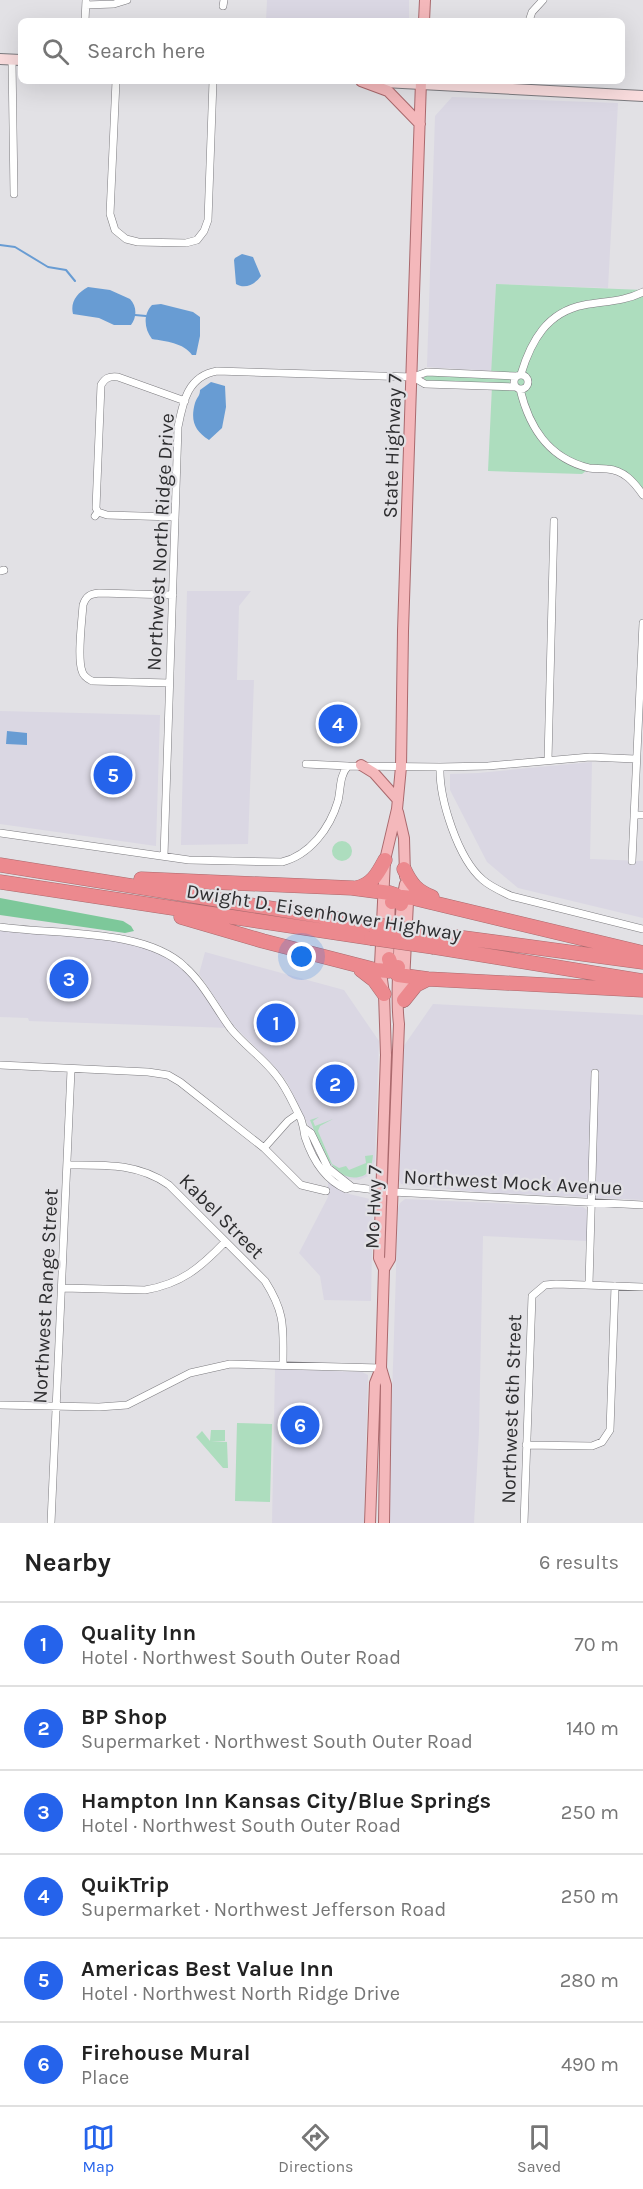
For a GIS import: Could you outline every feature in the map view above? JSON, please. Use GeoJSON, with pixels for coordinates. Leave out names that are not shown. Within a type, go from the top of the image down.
{"type":"FeatureCollection","features":[{"type":"Feature","properties":{"kind":"highway"},"geometry":{"type":"LineString","coordinates":[[352,888],[370,883],[385,860]]}},
{"type":"Feature","properties":{"kind":"highway","name":"Dwight D. Eisenhower Highway"},"geometry":{"type":"LineString","coordinates":[[0,865],[370,924],[434,941],[643,981]]}},
{"type":"Feature","properties":{"kind":"highway"},"geometry":{"type":"LineString","coordinates":[[404,869],[418,891],[435,899],[437,903]]}},
{"type":"Feature","properties":{"kind":"highway"},"geometry":{"type":"LineString","coordinates":[[61,874],[210,884],[352,888],[437,903],[643,953]]}},
{"type":"Feature","properties":{"kind":"highway","name":"Dwight D. Eisenhower Highway"},"geometry":{"type":"LineString","coordinates":[[0,882],[370,938],[434,941],[643,962]]}},
{"type":"Feature","properties":{"kind":"highway"},"geometry":{"type":"LineString","coordinates":[[136,903],[263,941],[352,964],[393,970],[428,979],[643,990]]}},
{"type":"Feature","properties":{"kind":"highway"},"geometry":{"type":"LineString","coordinates":[[352,964],[374,980],[384,993]]}},
{"type":"Feature","properties":{"kind":"highway"},"geometry":{"type":"LineString","coordinates":[[404,1000],[416,985],[428,979]]}},
{"type":"Feature","properties":{"kind":"main road"},"geometry":{"type":"LineString","coordinates":[[424,18],[425,0]]}},
{"type":"Feature","properties":{"kind":"main road"},"geometry":{"type":"LineString","coordinates":[[370,84],[388,91],[420,124]]}},
{"type":"Feature","properties":{"kind":"main road","name":"State Highway 7"},"geometry":{"type":"LineString","coordinates":[[397,804],[401,767],[403,631],[421,84]]}},
{"type":"Feature","properties":{"kind":"main road"},"geometry":{"type":"LineString","coordinates":[[361,765],[374,773],[397,804],[404,838],[404,869],[397,896],[393,970]]}},
{"type":"Feature","properties":{"kind":"main road"},"geometry":{"type":"LineString","coordinates":[[397,804],[392,838],[385,860],[397,896]]}},
{"type":"Feature","properties":{"kind":"main road"},"geometry":{"type":"LineString","coordinates":[[392,838],[397,896],[393,970],[404,1000],[399,1024]]}},
{"type":"Feature","properties":{"kind":"main road","name":"Mo Hwy 7"},"geometry":{"type":"LineString","coordinates":[[381,1368],[384,1269],[390,1259],[386,1192],[384,993],[393,970]]}},
{"type":"Feature","properties":{"kind":"main road","name":"Mo Hwy 7"},"geometry":{"type":"LineString","coordinates":[[386,1192],[399,1024],[393,970]]}},
{"type":"Feature","properties":{"kind":"main road"},"geometry":{"type":"LineString","coordinates":[[370,1523],[375,1383],[381,1368]]}},
{"type":"Feature","properties":{"kind":"main road"},"geometry":{"type":"LineString","coordinates":[[381,1368],[386,1385],[384,1523]]}},
{"type":"Feature","properties":{"kind":"street"},"geometry":{"type":"LineString","coordinates":[[86,18],[86,2],[114,4],[127,0]]}},
{"type":"Feature","properties":{"kind":"street"},"geometry":{"type":"LineString","coordinates":[[530,18],[532,12],[543,0]]}},
{"type":"Feature","properties":{"kind":"street"},"geometry":{"type":"LineString","coordinates":[[0,59],[16,60],[14,194]]}},
{"type":"Feature","properties":{"kind":"street"},"geometry":{"type":"LineString","coordinates":[[116,84],[110,214],[115,230],[126,239],[138,242],[186,243],[197,240],[208,220],[213,84]]}},
{"type":"Feature","properties":{"kind":"street"},"geometry":{"type":"LineString","coordinates":[[474,84],[526,85],[643,96]]}},
{"type":"Feature","properties":{"kind":"street"},"geometry":{"type":"LineString","coordinates":[[643,292],[630,299],[582,305],[553,318],[535,339],[519,375],[514,380],[527,416],[537,435],[548,448],[576,464],[590,468],[610,469],[625,474],[643,495]]}},
{"type":"Feature","properties":{"kind":"street","name":"Northwest North Ridge Drive"},"geometry":{"type":"LineString","coordinates":[[164,856],[174,517],[178,427],[184,401],[196,379],[208,372],[217,371],[412,377]]}},
{"type":"Feature","properties":{"kind":"street"},"geometry":{"type":"LineString","coordinates":[[427,372],[519,375],[527,377],[531,382],[525,388],[518,388],[426,384],[412,377],[427,372]]}},
{"type":"Feature","properties":{"kind":"street"},"geometry":{"type":"LineString","coordinates":[[174,517],[97,514],[101,385],[103,377],[118,377],[184,401]]}},
{"type":"Feature","properties":{"kind":"street"},"geometry":{"type":"LineString","coordinates":[[548,760],[554,521]]}},
{"type":"Feature","properties":{"kind":"street"},"geometry":{"type":"LineString","coordinates":[[169,683],[92,681],[86,678],[81,671],[83,605],[91,594],[99,593],[173,595]]}},
{"type":"Feature","properties":{"kind":"street"},"geometry":{"type":"LineString","coordinates":[[632,861],[643,623]]}},
{"type":"Feature","properties":{"kind":"street"},"geometry":{"type":"LineString","coordinates":[[306,764],[440,767],[488,766],[590,757],[635,759]]}},
{"type":"Feature","properties":{"kind":"street"},"geometry":{"type":"LineString","coordinates":[[0,833],[189,860],[268,863],[293,860],[314,843],[331,819],[338,800],[343,771],[348,766]]}},
{"type":"Feature","properties":{"kind":"street"},"geometry":{"type":"LineString","coordinates":[[440,767],[442,795],[447,815],[465,856],[481,879],[493,888],[511,896],[643,929]]}},
{"type":"Feature","properties":{"kind":"street"},"geometry":{"type":"LineString","coordinates":[[634,815],[643,815]]}},
{"type":"Feature","properties":{"kind":"street","name":"Northwest Mock Avenue"},"geometry":{"type":"LineString","coordinates":[[0,927],[131,941],[173,956],[197,980],[246,1046],[277,1075],[287,1090],[322,1170],[341,1187],[386,1192],[643,1205]]}},
{"type":"Feature","properties":{"kind":"street"},"geometry":{"type":"LineString","coordinates":[[0,1065],[148,1072],[168,1076],[199,1095],[264,1148],[301,1185],[326,1191]]}},
{"type":"Feature","properties":{"kind":"street","name":"Northwest Range Street"},"geometry":{"type":"LineString","coordinates":[[51,1523],[71,1070]]}},
{"type":"Feature","properties":{"kind":"street"},"geometry":{"type":"LineString","coordinates":[[590,1284],[595,1073]]}},
{"type":"Feature","properties":{"kind":"street"},"geometry":{"type":"LineString","coordinates":[[264,1148],[288,1121],[298,1114]]}},
{"type":"Feature","properties":{"kind":"street","name":"Kabel Street"},"geometry":{"type":"LineString","coordinates":[[67,1165],[127,1166],[156,1176],[169,1185],[265,1281],[279,1303],[283,1320],[282,1365]]}},
{"type":"Feature","properties":{"kind":"street"},"geometry":{"type":"LineString","coordinates":[[62,1288],[145,1290],[158,1287],[172,1283],[198,1269],[225,1242]]}},
{"type":"Feature","properties":{"kind":"street","name":"Northwest 6th Street"},"geometry":{"type":"LineString","coordinates":[[524,1523],[532,1296],[545,1285],[590,1284],[643,1287]]}},
{"type":"Feature","properties":{"kind":"street"},"geometry":{"type":"LineString","coordinates":[[526,1445],[592,1446],[602,1442],[610,1430],[615,1286]]}},
{"type":"Feature","properties":{"kind":"street"},"geometry":{"type":"LineString","coordinates":[[0,1405],[127,1406],[190,1373],[230,1364],[381,1368]]}},
{"type":"Feature","properties":{"kind":"shaded area"},"geometry":{"type":"Polygon","coordinates":[[[267,0],[409,0],[409,18],[266,18],[267,0]]]}},
{"type":"Feature","properties":{"kind":"shaded area"},"geometry":{"type":"Polygon","coordinates":[[[452,97],[618,103],[608,288],[496,284],[492,371],[427,367],[435,116],[452,97]]]}},
{"type":"Feature","properties":{"kind":"shaded area"},"geometry":{"type":"Polygon","coordinates":[[[187,591],[251,591],[239,606],[237,680],[254,680],[248,844],[181,845],[187,591]]]}},
{"type":"Feature","properties":{"kind":"shaded area"},"geometry":{"type":"Polygon","coordinates":[[[0,711],[160,715],[156,846],[0,824],[0,711]]]}},
{"type":"Feature","properties":{"kind":"shaded area"},"geometry":{"type":"Polygon","coordinates":[[[592,762],[590,859],[643,861],[643,918],[518,888],[487,862],[450,790],[450,774],[592,762]]]}},
{"type":"Feature","properties":{"kind":"shaded area"},"geometry":{"type":"Polygon","coordinates":[[[0,927],[80,934],[153,947],[186,968],[230,1028],[29,1021],[28,1018],[0,1017],[0,927]]]}},
{"type":"Feature","properties":{"kind":"shaded area"},"geometry":{"type":"Polygon","coordinates":[[[205,952],[344,990],[379,1041],[375,1161],[368,1176],[359,1180],[348,1179],[336,1172],[325,1159],[287,1082],[234,1026],[199,974],[205,952]]]}},
{"type":"Feature","properties":{"kind":"shaded area"},"geometry":{"type":"Polygon","coordinates":[[[433,1004],[643,1015],[643,1200],[476,1192],[401,1184],[399,1180],[403,1047],[433,1004]]]}},
{"type":"Feature","properties":{"kind":"shaded area"},"geometry":{"type":"Polygon","coordinates":[[[328,1182],[345,1193],[370,1199],[373,1202],[371,1301],[324,1300],[320,1276],[299,1253],[328,1197],[328,1182]]]}},
{"type":"Feature","properties":{"kind":"shaded area"},"geometry":{"type":"Polygon","coordinates":[[[405,1199],[583,1207],[587,1210],[587,1241],[483,1236],[479,1432],[474,1523],[388,1523],[398,1208],[405,1199]]]}},
{"type":"Feature","properties":{"kind":"shaded area"},"geometry":{"type":"Polygon","coordinates":[[[275,1369],[362,1372],[368,1375],[364,1523],[272,1523],[275,1369]]]}},
{"type":"Feature","properties":{"kind":"green space"},"geometry":{"type":"Polygon","coordinates":[[[496,284],[643,290],[643,495],[625,474],[590,468],[582,474],[488,471],[492,386],[424,386],[424,373],[491,375],[496,284]]]}},
{"type":"Feature","properties":{"kind":"green space"},"geometry":{"type":"Polygon","coordinates":[[[338,841],[346,841],[352,847],[352,855],[346,861],[338,861],[332,855],[332,847],[338,841]]]}},
{"type":"Feature","properties":{"kind":"green space"},"geometry":{"type":"Polygon","coordinates":[[[0,898],[123,921],[134,931],[125,933],[0,915],[0,898]]]}},
{"type":"Feature","properties":{"kind":"green space"},"geometry":{"type":"Polygon","coordinates":[[[319,1117],[313,1121],[315,1126],[333,1119],[320,1126],[318,1131],[332,1164],[339,1168],[346,1166],[349,1170],[366,1163],[365,1156],[373,1155],[371,1166],[366,1174],[349,1177],[333,1167],[310,1120],[319,1117]]]}},
{"type":"Feature","properties":{"kind":"green space"},"geometry":{"type":"Polygon","coordinates":[[[237,1423],[272,1424],[270,1502],[235,1501],[237,1423]]]}},
{"type":"Feature","properties":{"kind":"green space"},"geometry":{"type":"Polygon","coordinates":[[[211,1430],[225,1430],[225,1441],[211,1441],[227,1442],[228,1468],[223,1468],[196,1437],[202,1431],[210,1441],[211,1430]]]}},
{"type":"Feature","properties":{"kind":"water"},"geometry":{"type":"Polygon","coordinates":[[[242,254],[253,257],[261,276],[247,286],[236,284],[234,260],[242,254]]]}},
{"type":"Feature","properties":{"kind":"water"},"geometry":{"type":"Polygon","coordinates":[[[88,287],[110,290],[130,299],[135,312],[131,325],[114,325],[99,318],[73,314],[75,298],[88,287]]]}},
{"type":"Feature","properties":{"kind":"water"},"geometry":{"type":"Polygon","coordinates":[[[161,304],[193,312],[200,317],[200,336],[196,355],[192,355],[179,345],[152,339],[147,331],[147,313],[152,305],[161,304]]]}},
{"type":"Feature","properties":{"kind":"water"},"geometry":{"type":"Polygon","coordinates":[[[211,382],[225,386],[226,407],[222,428],[209,440],[197,429],[193,415],[200,390],[211,382]]]}},
{"type":"Feature","properties":{"kind":"water"},"geometry":{"type":"Polygon","coordinates":[[[7,731],[27,733],[27,745],[6,744],[7,731]]]}},
{"type":"Feature","properties":{"kind":"waterway"},"geometry":{"type":"LineString","coordinates":[[0,245],[15,247],[48,267],[66,270],[75,281]]}},
{"type":"Feature","properties":{"kind":"waterway"},"geometry":{"type":"LineString","coordinates":[[135,315],[146,316]]}},
{"type":"Feature","properties":{"kind":"place","name":"QuikTrip"},"geometry":{"type":"Point","coordinates":[338,724]}},
{"type":"Feature","properties":{"kind":"place","name":"Americas Best Value Inn"},"geometry":{"type":"Point","coordinates":[113,775]}},
{"type":"Feature","properties":{"kind":"place","name":"Hampton Inn Kansas City/Blue Springs"},"geometry":{"type":"Point","coordinates":[69,979]}},
{"type":"Feature","properties":{"kind":"place","name":"Quality Inn"},"geometry":{"type":"Point","coordinates":[276,1023]}},
{"type":"Feature","properties":{"kind":"place","name":"BP Shop"},"geometry":{"type":"Point","coordinates":[335,1084]}},
{"type":"Feature","properties":{"kind":"place","name":"Firehouse Mural"},"geometry":{"type":"Point","coordinates":[300,1425]}}]}
